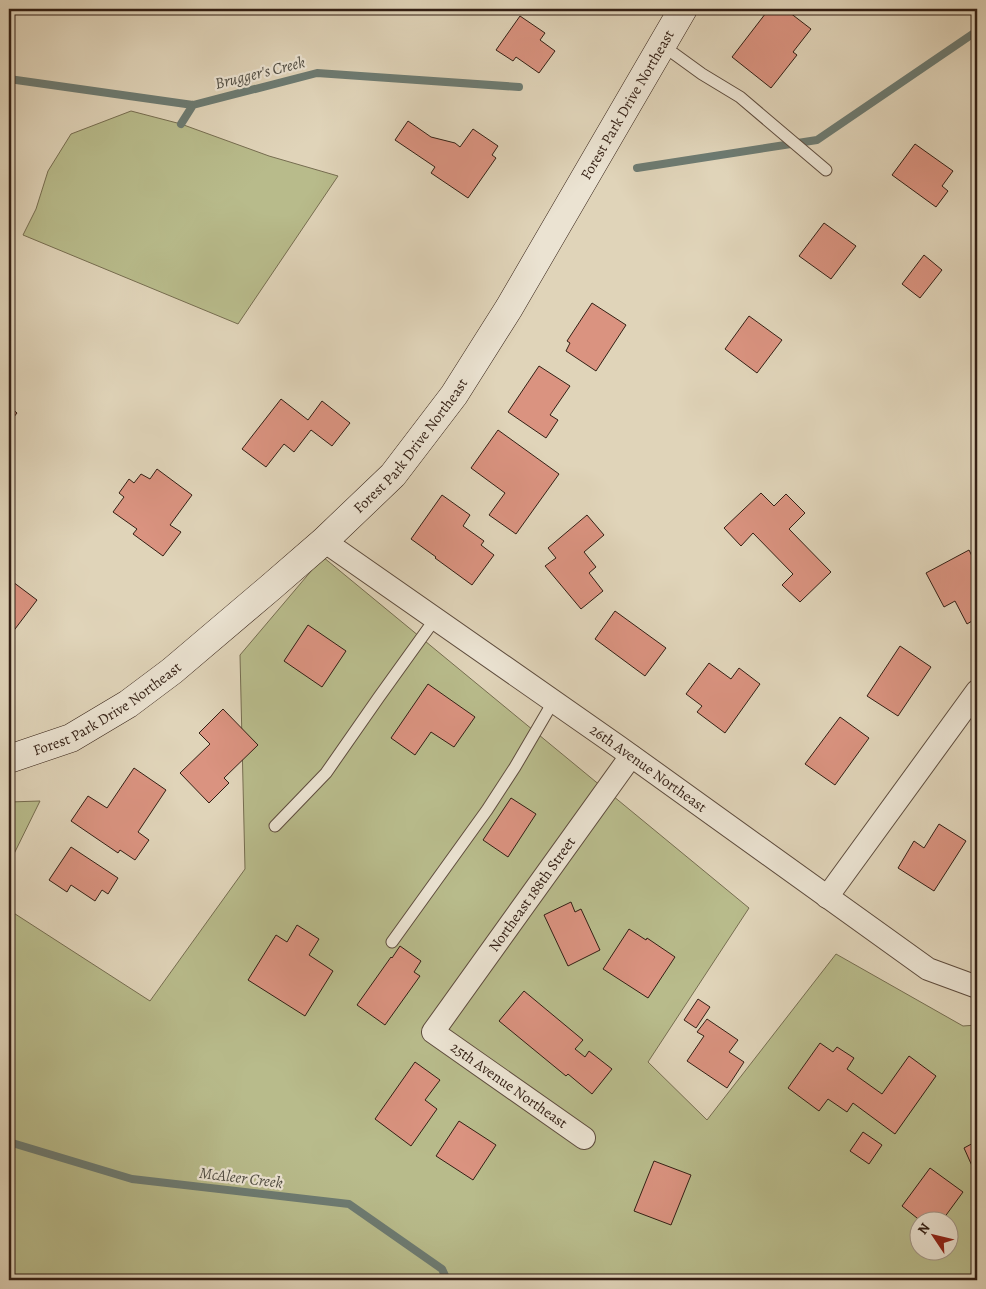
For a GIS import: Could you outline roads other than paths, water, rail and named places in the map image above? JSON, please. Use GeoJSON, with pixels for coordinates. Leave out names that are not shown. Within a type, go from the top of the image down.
{"type":"FeatureCollection","features":[{"type":"Feature","properties":{"kind":"street","name":"Forest Park Drive Northeast"},"geometry":{"type":"LineString","coordinates":[[9,759],[71,738],[128,704],[172,671],[271,587],[324,541],[393,475],[454,395],[509,308],[683,9]]}},
{"type":"Feature","properties":{"kind":"street","name":"26th Avenue Northeast"},"geometry":{"type":"LineString","coordinates":[[324,541],[631,756],[928,969],[977,987]]}},
{"type":"Feature","properties":{"kind":"street"},"geometry":{"type":"LineString","coordinates":[[827,897],[977,691]]}},
{"type":"Feature","properties":{"kind":"street","name":"Northeast 188th Street"},"geometry":{"type":"LineString","coordinates":[[433,1032],[631,756]]}},
{"type":"Feature","properties":{"kind":"street","name":"25th Avenue Northeast"},"geometry":{"type":"LineString","coordinates":[[433,1032],[584,1138]]}},
{"type":"Feature","properties":{"kind":"lane"},"geometry":{"type":"LineString","coordinates":[[662,45],[702,74],[740,97],[826,170]]}},
{"type":"Feature","properties":{"kind":"lane"},"geometry":{"type":"LineString","coordinates":[[275,826],[326,773],[435,619]]}},
{"type":"Feature","properties":{"kind":"lane"},"geometry":{"type":"LineString","coordinates":[[392,942],[487,810],[553,702]]}},
{"type":"Feature","properties":{"kind":"waterway"},"geometry":{"type":"LineString","coordinates":[[637,168],[817,140],[977,31]]}},
{"type":"Feature","properties":{"kind":"waterway","name":"Brugger's Creek"},"geometry":{"type":"LineString","coordinates":[[9,79],[193,105],[317,73],[519,87]]}},
{"type":"Feature","properties":{"kind":"waterway"},"geometry":{"type":"LineString","coordinates":[[181,124],[193,105]]}},
{"type":"Feature","properties":{"kind":"waterway","name":"McAleer Creek"},"geometry":{"type":"LineString","coordinates":[[9,1142],[132,1179],[349,1204],[442,1269],[447,1280]]}}]}
